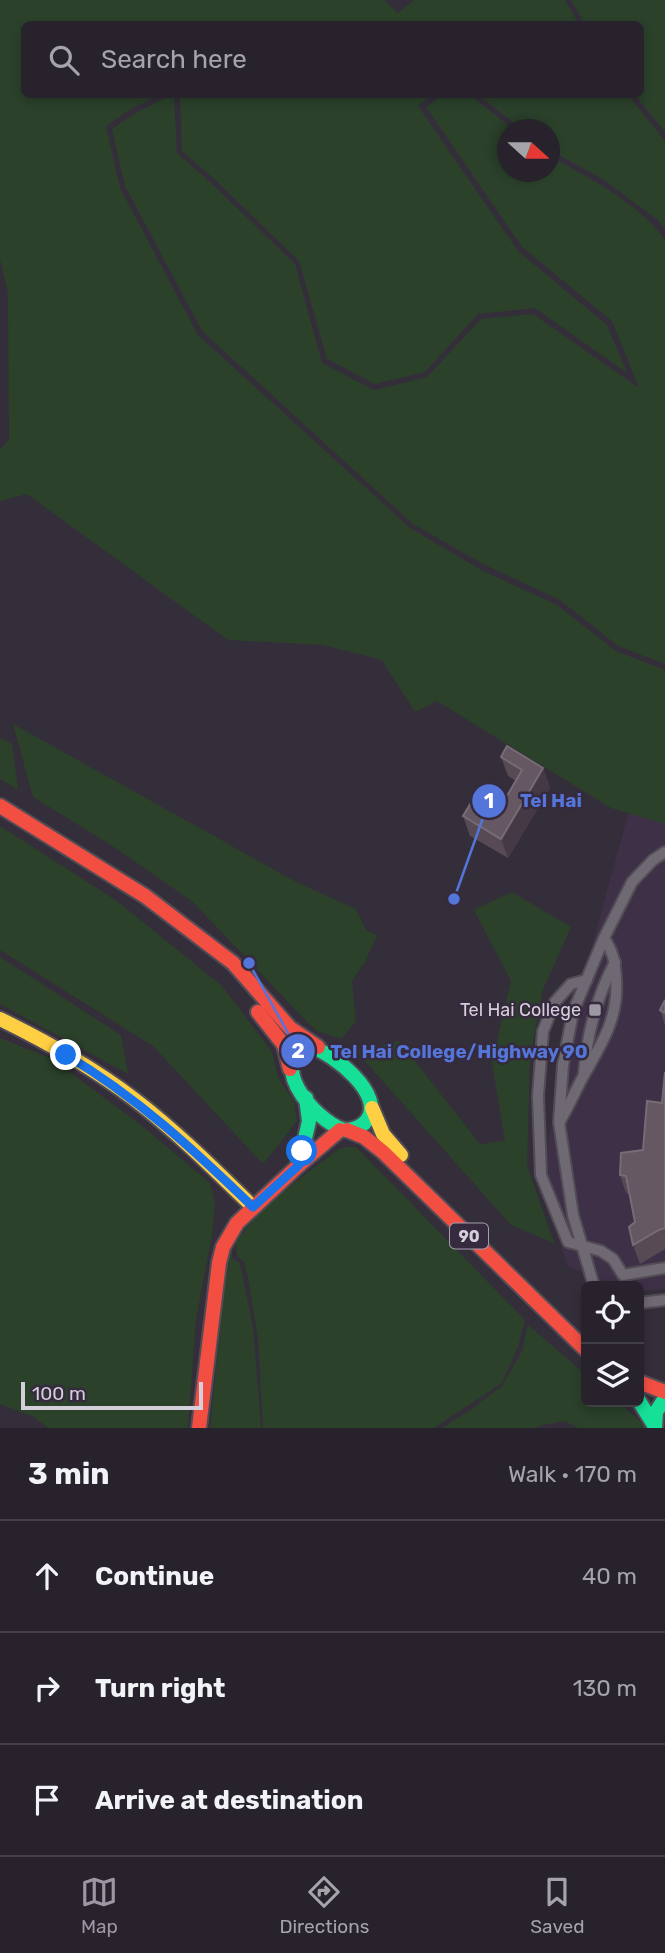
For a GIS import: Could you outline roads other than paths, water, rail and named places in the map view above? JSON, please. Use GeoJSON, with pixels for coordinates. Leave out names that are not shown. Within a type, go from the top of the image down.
{"type":"FeatureCollection","features":[{"type":"Feature","properties":{"kind":"main road","name":"90"},"geometry":{"type":"LineString","coordinates":[[0,806],[145,896],[233,963],[290,1028],[332,1056],[365,1091],[372,1101],[372,1108],[383,1134],[403,1158],[581,1327]]}},
{"type":"Feature","properties":{"kind":"main road","name":"90"},"geometry":{"type":"LineString","coordinates":[[145,896],[226,975],[277,1034],[284,1045],[294,1082],[331,1125],[364,1136],[383,1152],[581,1345]]}},
{"type":"Feature","properties":{"kind":"main road"},"geometry":{"type":"LineString","coordinates":[[0,1019],[46,1041],[134,1099],[253,1207]]}},
{"type":"Feature","properties":{"kind":"main road"},"geometry":{"type":"LineString","coordinates":[[290,1069],[299,1052],[305,1048],[318,1047]]}},
{"type":"Feature","properties":{"kind":"main road"},"geometry":{"type":"LineString","coordinates":[[299,1165],[309,1121],[306,1097]]}},
{"type":"Feature","properties":{"kind":"main road"},"geometry":{"type":"LineString","coordinates":[[200,1428],[223,1247],[237,1223],[253,1207],[299,1165],[344,1130],[355,1130],[364,1124],[372,1108]]}},
{"type":"Feature","properties":{"kind":"main road"},"geometry":{"type":"LineString","coordinates":[[644,1384],[665,1392]]}},
{"type":"Feature","properties":{"kind":"main road"},"geometry":{"type":"LineString","coordinates":[[654,1426],[654,1415],[665,1398]]}},
{"type":"Feature","properties":{"kind":"main road"},"geometry":{"type":"LineString","coordinates":[[643,1407],[654,1426]]}},
{"type":"Feature","properties":{"kind":"street"},"geometry":{"type":"LineString","coordinates":[[593,1281],[573,1215],[559,1122],[563,1065],[573,1012],[604,938],[632,882],[653,860],[665,852]]}},
{"type":"Feature","properties":{"kind":"street"},"geometry":{"type":"LineString","coordinates":[[559,1122],[583,1075],[599,1052],[612,1022],[618,995],[615,962],[611,948],[604,938]]}},
{"type":"Feature","properties":{"kind":"street"},"geometry":{"type":"LineString","coordinates":[[583,1075],[586,1043],[615,962]]}},
{"type":"Feature","properties":{"kind":"street"},"geometry":{"type":"LineString","coordinates":[[587,980],[571,984],[555,1002],[543,1031],[538,1096],[541,1175],[568,1242],[601,1251],[613,1259],[623,1275],[665,1268]]}},
{"type":"Feature","properties":{"kind":"street"},"geometry":{"type":"LineString","coordinates":[[644,1302],[665,1300]]}},
{"type":"Feature","properties":{"kind":"place","name":"Tel Hai"},"geometry":{"type":"Point","coordinates":[454,899]}},
{"type":"Feature","properties":{"kind":"place","name":"Tel Hai College/Highway 90"},"geometry":{"type":"Point","coordinates":[249,963]}},
{"type":"Feature","properties":{"kind":"place","name":"Tel Hai College"},"geometry":{"type":"Point","coordinates":[595,1010]}}]}
